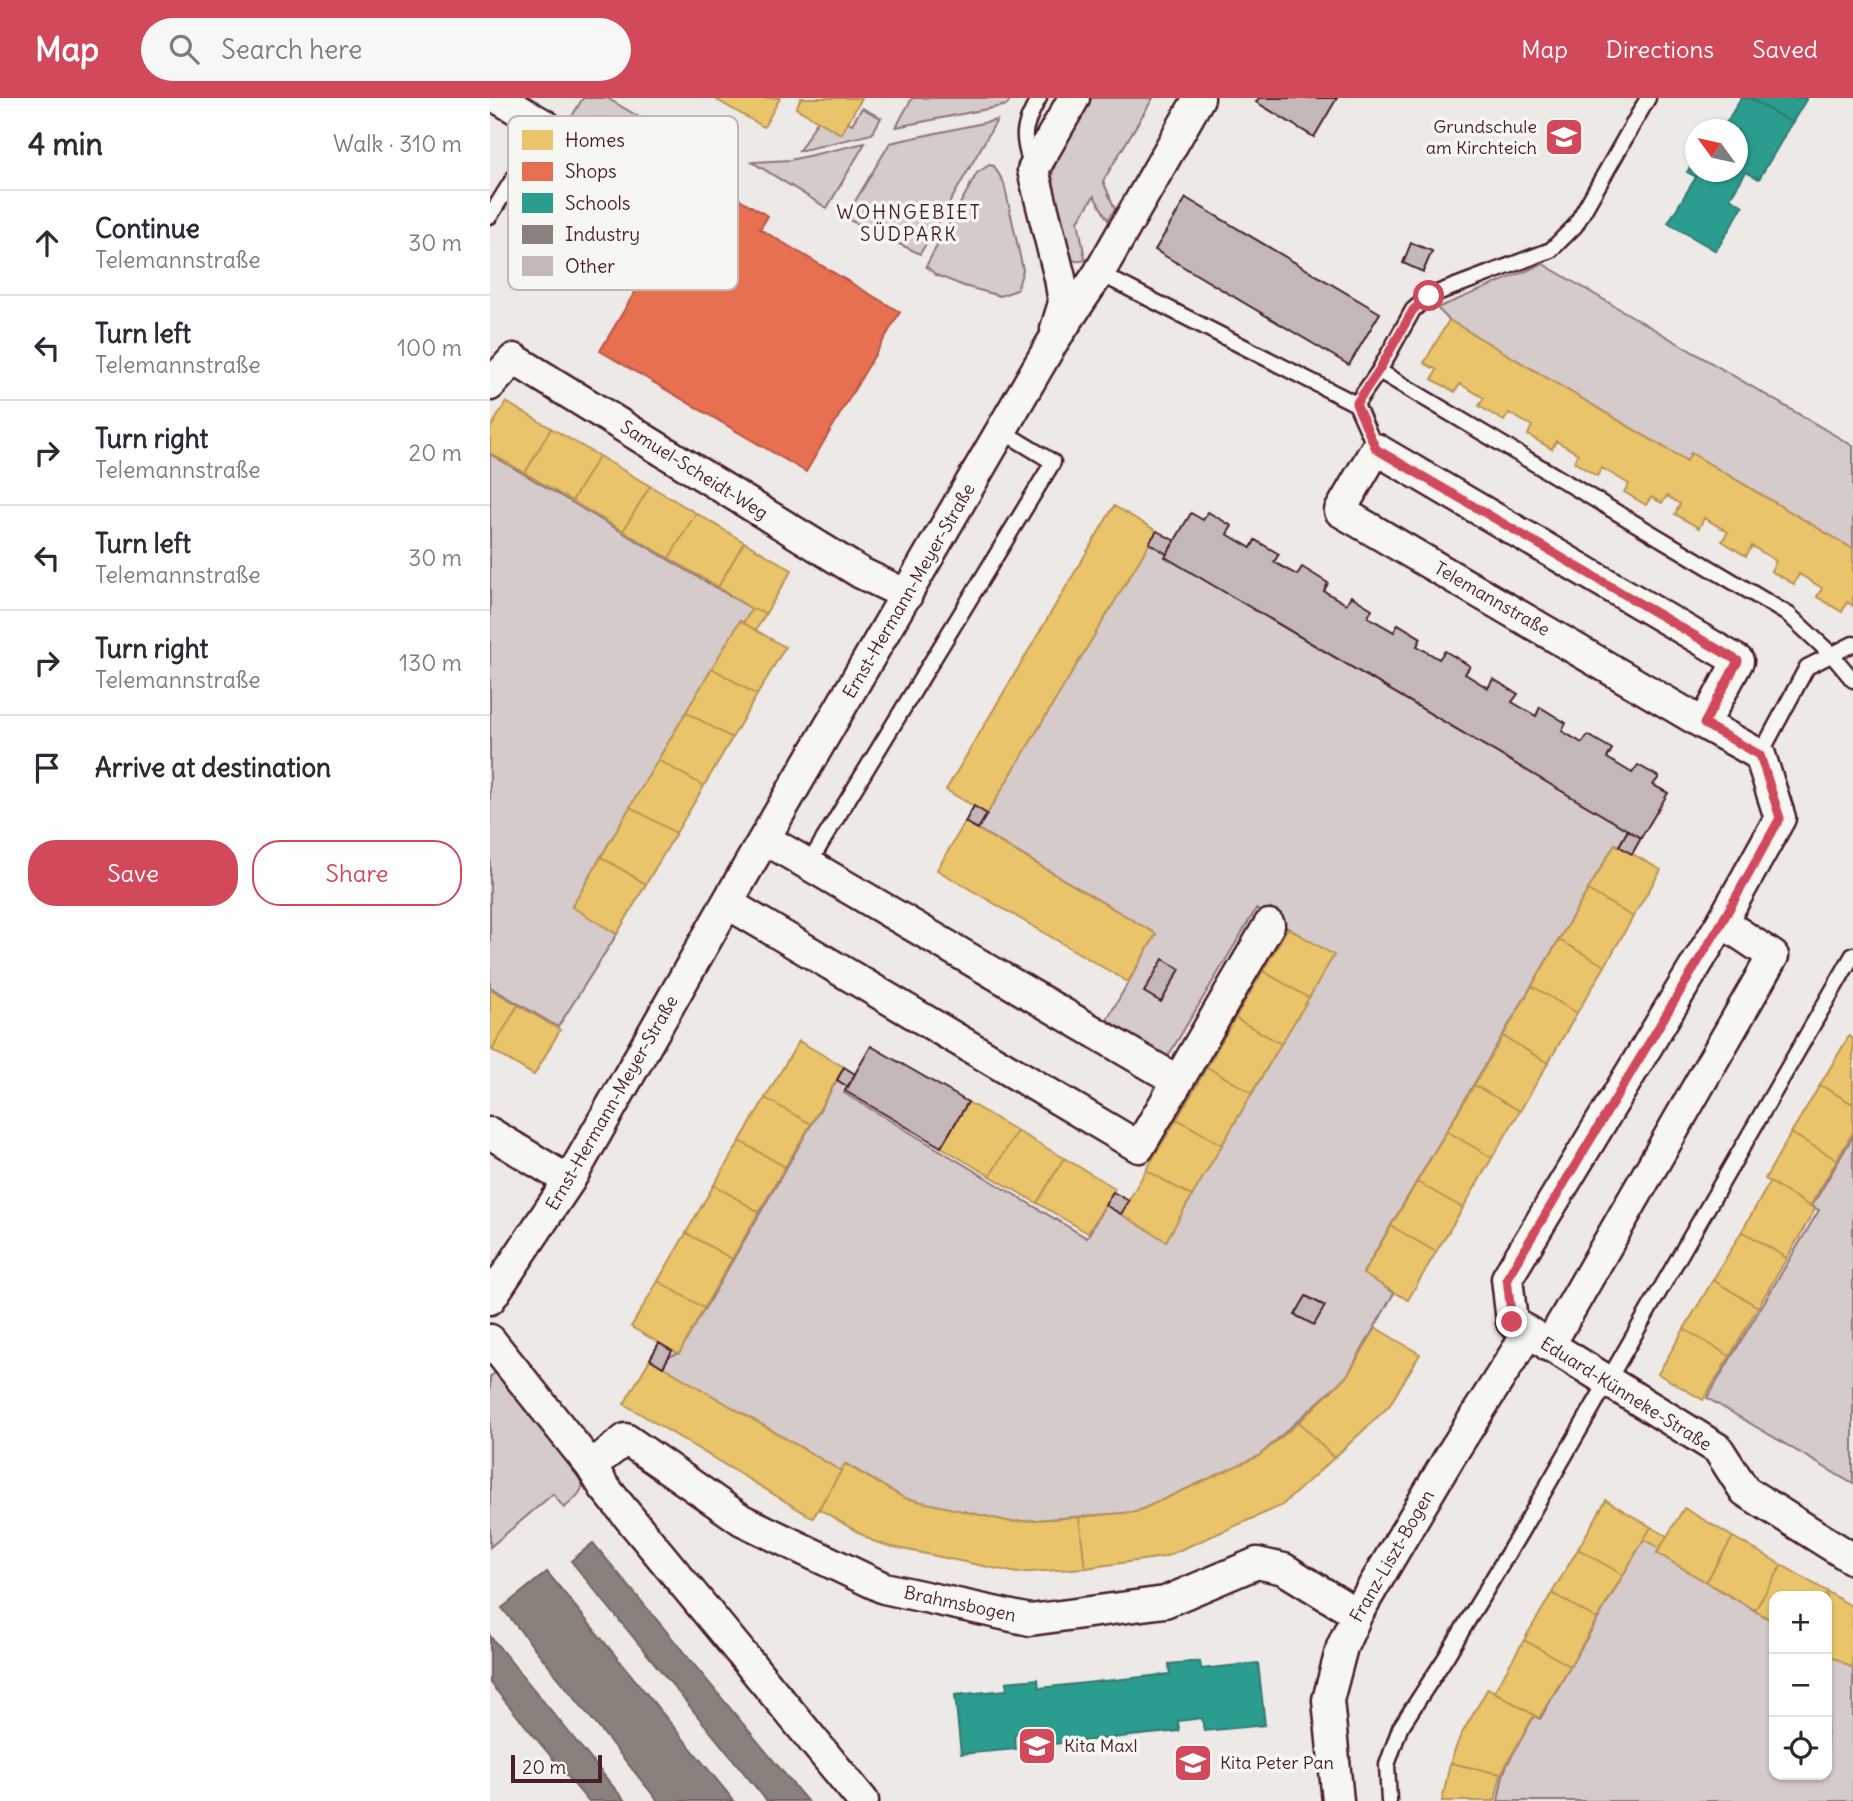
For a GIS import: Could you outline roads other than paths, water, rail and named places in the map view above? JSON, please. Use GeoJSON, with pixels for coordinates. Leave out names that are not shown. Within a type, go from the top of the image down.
{"type":"FeatureCollection","features":[{"type":"Feature","properties":{"kind":"street"},"geometry":{"type":"LineString","coordinates":[[498,98],[528,116]]}},
{"type":"Feature","properties":{"kind":"street"},"geometry":{"type":"LineString","coordinates":[[1033,170],[1074,98]]}},
{"type":"Feature","properties":{"kind":"street","name":"Ernst-Hermann-Meyer-Straße"},"geometry":{"type":"LineString","coordinates":[[490,1299],[569,1181],[1052,343],[1099,274],[1199,98]]}},
{"type":"Feature","properties":{"kind":"street","name":"Ernst-Hermann-Meyer-Straße"},"geometry":{"type":"LineString","coordinates":[[1033,170],[1064,303],[1052,343]]}},
{"type":"Feature","properties":{"kind":"street","name":"Samuel-Scheidt-Weg"},"geometry":{"type":"LineString","coordinates":[[490,385],[514,359],[862,573],[907,595]]}},
{"type":"Feature","properties":{"kind":"street"},"geometry":{"type":"LineString","coordinates":[[1376,449],[1738,661],[1704,724]]}},
{"type":"Feature","properties":{"kind":"street","name":"Telemannstraße"},"geometry":{"type":"LineString","coordinates":[[1376,449],[1340,511],[1760,755]]}},
{"type":"Feature","properties":{"kind":"street"},"geometry":{"type":"LineString","coordinates":[[1538,1339],[1512,1322],[1507,1278],[1722,922],[1780,818],[1760,755]]}},
{"type":"Feature","properties":{"kind":"street"},"geometry":{"type":"LineString","coordinates":[[765,839],[1178,1081]]}},
{"type":"Feature","properties":{"kind":"street"},"geometry":{"type":"LineString","coordinates":[[727,903],[1139,1147],[1269,925]]}},
{"type":"Feature","properties":{"kind":"street","name":"Franz-Liszt-Bogen"},"geometry":{"type":"LineString","coordinates":[[1338,1801],[1328,1700],[1342,1647],[1357,1614],[1491,1389],[1538,1339],[1773,956],[1722,922]]}},
{"type":"Feature","properties":{"kind":"street"},"geometry":{"type":"LineString","coordinates":[[490,1133],[569,1181]]}},
{"type":"Feature","properties":{"kind":"street","name":"Eduard-Künneke-Straße"},"geometry":{"type":"LineString","coordinates":[[1538,1339],[1718,1449],[1745,1491],[1853,1559]]}},
{"type":"Feature","properties":{"kind":"street"},"geometry":{"type":"LineString","coordinates":[[490,1340],[592,1466],[604,1487],[863,1801]]}},
{"type":"Feature","properties":{"kind":"street","name":"Brahmsbogen"},"geometry":{"type":"LineString","coordinates":[[592,1466],[626,1439],[743,1520],[884,1588],[1030,1620],[1165,1602],[1257,1563],[1284,1569],[1357,1614]]}},
{"type":"Feature","properties":{"kind":"lane"},"geometry":{"type":"LineString","coordinates":[[1033,170],[1024,139],[1027,119],[1039,98]]}},
{"type":"Feature","properties":{"kind":"lane"},"geometry":{"type":"LineString","coordinates":[[1356,404],[1413,310],[1429,296],[1551,250],[1574,226],[1648,98]]}},
{"type":"Feature","properties":{"kind":"lane"},"geometry":{"type":"LineString","coordinates":[[490,216],[508,187]]}},
{"type":"Feature","properties":{"kind":"lane"},"geometry":{"type":"LineString","coordinates":[[1099,274],[1356,404],[1376,449]]}},
{"type":"Feature","properties":{"kind":"lane"},"geometry":{"type":"LineString","coordinates":[[1379,370],[1789,615],[1832,655],[1853,680]]}},
{"type":"Feature","properties":{"kind":"lane"},"geometry":{"type":"LineString","coordinates":[[808,864],[1053,462],[1002,431]]}},
{"type":"Feature","properties":{"kind":"lane"},"geometry":{"type":"LineString","coordinates":[[1760,755],[1807,667],[1853,644]]}},
{"type":"Feature","properties":{"kind":"lane"},"geometry":{"type":"LineString","coordinates":[[1389,1801],[1387,1765],[1400,1728],[1506,1558],[1853,956]]}},
{"type":"Feature","properties":{"kind":"place","name":"Grundschule am Kirchteich"},"geometry":{"type":"Point","coordinates":[1564,137]}},
{"type":"Feature","properties":{"kind":"place","name":"Kita Maxl"},"geometry":{"type":"Point","coordinates":[1037,1746]}},
{"type":"Feature","properties":{"kind":"place","name":"Kita Peter Pan"},"geometry":{"type":"Point","coordinates":[1193,1763]}},
{"type":"Feature","properties":{"kind":"district","name":"WOHNGEBIET SÜDPARK"},"geometry":{"type":"Point","coordinates":[909,223]}}]}
